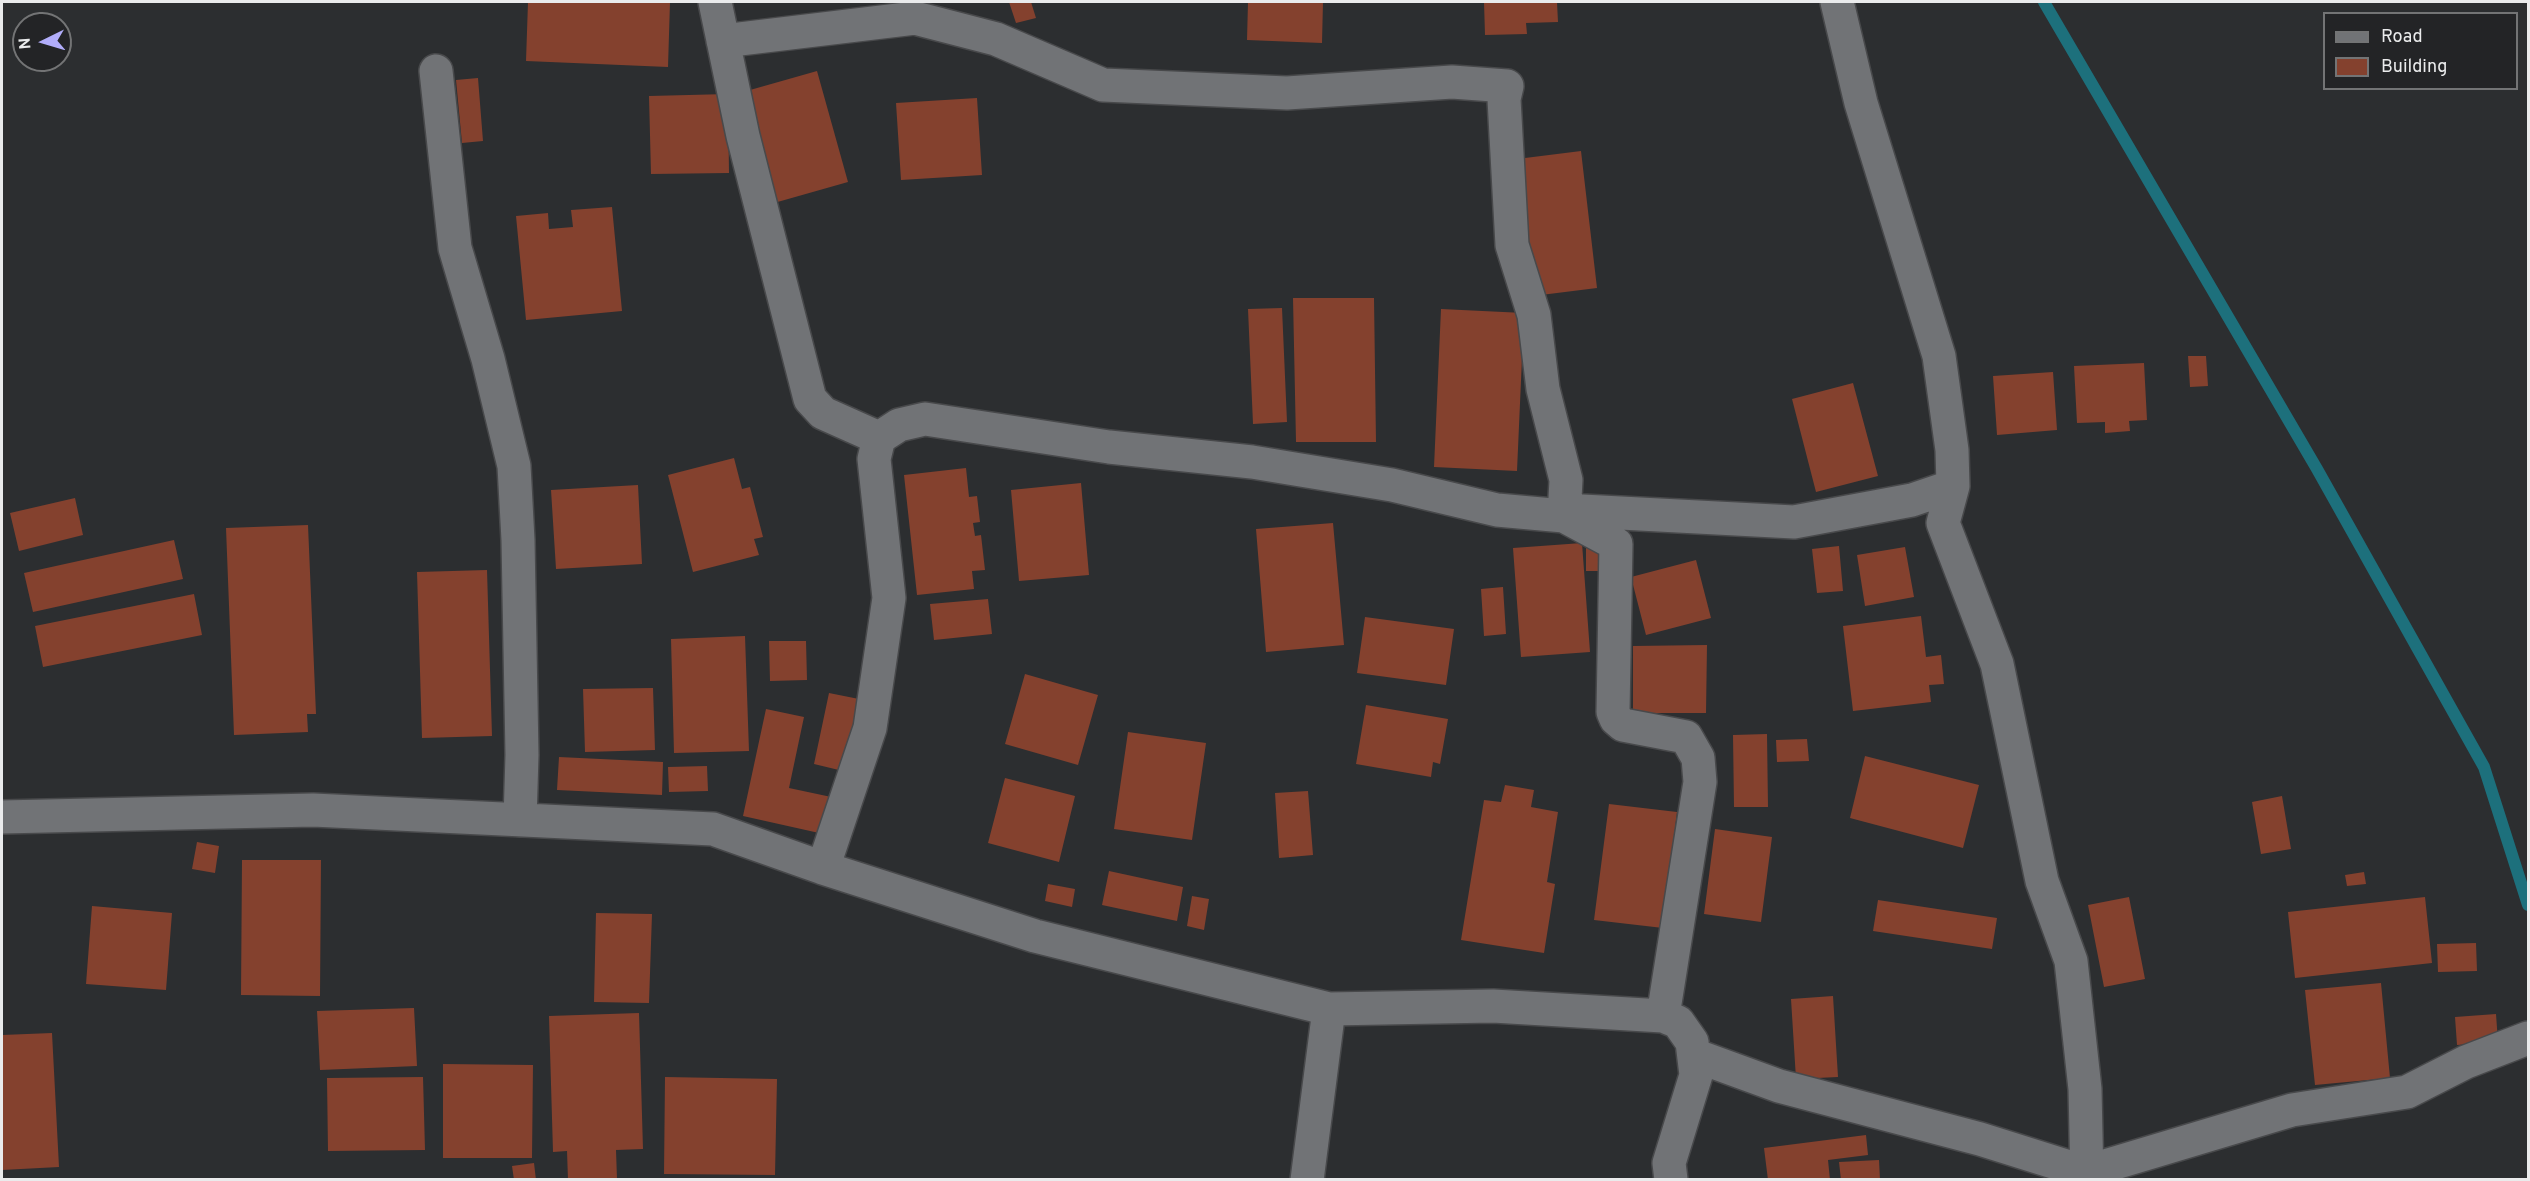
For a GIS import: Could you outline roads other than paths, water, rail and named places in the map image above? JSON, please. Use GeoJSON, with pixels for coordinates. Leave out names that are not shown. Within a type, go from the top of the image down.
{"type":"FeatureCollection","features":[{"type":"Feature","properties":{"kind":"street"},"geometry":{"type":"LineString","coordinates":[[715,2],[743,136],[810,399],[823,413],[879,438]]}},
{"type":"Feature","properties":{"kind":"street"},"geometry":{"type":"LineString","coordinates":[[1837,2],[1861,103],[1939,356],[1952,450],[1953,486],[1944,523],[1997,664],[2042,881],[2071,961],[2085,1089],[2086,1176]]}},
{"type":"Feature","properties":{"kind":"street"},"geometry":{"type":"LineString","coordinates":[[723,41],[915,18],[996,39],[1103,85],[1287,93],[1452,82],[1507,86],[1504,99],[1512,245],[1534,315],[1543,389],[1566,480],[1564,516]]}},
{"type":"Feature","properties":{"kind":"street"},"geometry":{"type":"LineString","coordinates":[[436,71],[455,248],[488,359],[514,466],[522,755],[520,820]]}},
{"type":"Feature","properties":{"kind":"street"},"geometry":{"type":"LineString","coordinates":[[823,868],[870,728],[889,598],[874,459],[879,438],[899,425],[925,419],[1109,447],[1252,462],[1392,485],[1497,510],[1564,516],[1582,511],[1794,522],[1912,500],[1953,486]]}},
{"type":"Feature","properties":{"kind":"street"},"geometry":{"type":"LineString","coordinates":[[1564,516],[1616,544],[1613,712],[1616,719],[1623,725],[1686,737],[1698,758],[1700,782],[1663,1016]]}},
{"type":"Feature","properties":{"kind":"street"},"geometry":{"type":"LineString","coordinates":[[2,817],[313,810],[713,829],[823,868],[1035,936],[1329,1009],[1493,1006],[1663,1016],[1678,1022],[1692,1042],[1696,1075],[1669,1163],[1671,1179]]}},
{"type":"Feature","properties":{"kind":"street"},"geometry":{"type":"LineString","coordinates":[[1307,1179],[1329,1009]]}},
{"type":"Feature","properties":{"kind":"street"},"geometry":{"type":"LineString","coordinates":[[1694,1055],[1779,1086],[1980,1139],[2086,1176],[2292,1110],[2407,1092],[2466,1062],[2529,1038]]}},
{"type":"Feature","properties":{"kind":"waterway"},"geometry":{"type":"LineString","coordinates":[[2044,2],[2317,469],[2484,767],[2528,905]]}}]}
